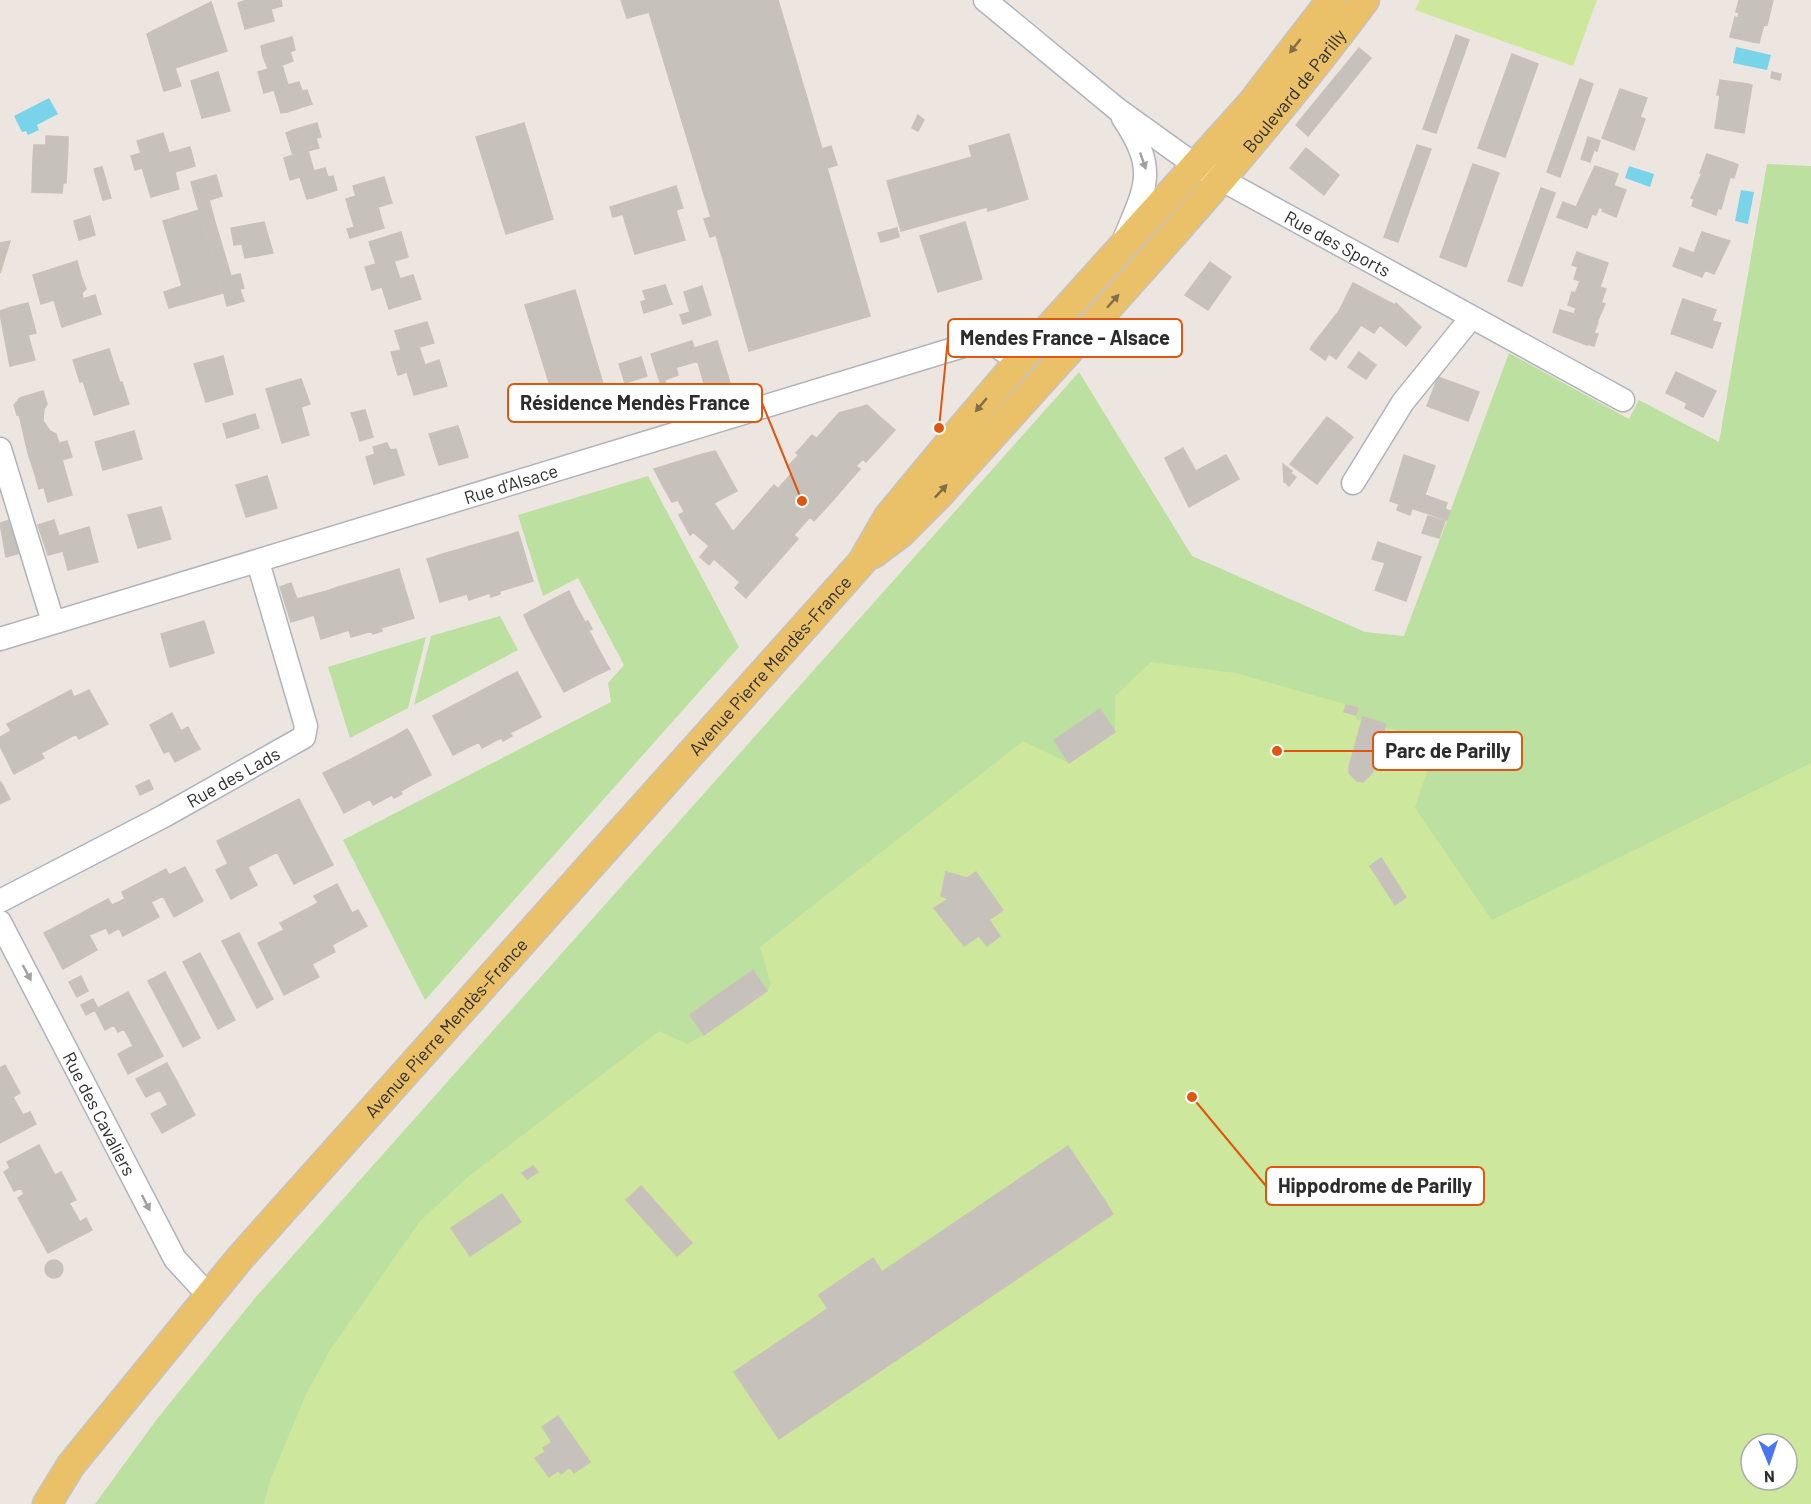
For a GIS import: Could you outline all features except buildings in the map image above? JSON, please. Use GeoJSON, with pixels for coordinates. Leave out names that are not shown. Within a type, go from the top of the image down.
{"type":"FeatureCollection","features":[{"type":"Feature","properties":{"kind":"main road","name":"Boulevard de Parilly"},"geometry":{"type":"LineString","coordinates":[[1207,172],[1251,104],[1331,0]]}},
{"type":"Feature","properties":{"kind":"main road","name":"Boulevard de Parilly"},"geometry":{"type":"LineString","coordinates":[[1207,172],[1307,78],[1365,0]]}},
{"type":"Feature","properties":{"kind":"main road"},"geometry":{"type":"LineString","coordinates":[[894,525],[1019,361],[1121,247],[1207,172]]}},
{"type":"Feature","properties":{"kind":"main road"},"geometry":{"type":"LineString","coordinates":[[894,525],[939,495],[1207,172]]}},
{"type":"Feature","properties":{"kind":"main road","name":"Avenue Pierre Mendès-France"},"geometry":{"type":"LineString","coordinates":[[47,1504],[71,1466],[240,1258],[894,525]]}},
{"type":"Feature","properties":{"kind":"street","name":"Rue des Sports"},"geometry":{"type":"LineString","coordinates":[[985,0],[1117,109],[1207,172],[1623,400]]}},
{"type":"Feature","properties":{"kind":"street"},"geometry":{"type":"LineString","coordinates":[[1117,109],[1127,124],[1147,171],[1143,194],[1121,247]]}},
{"type":"Feature","properties":{"kind":"street"},"geometry":{"type":"LineString","coordinates":[[1353,483],[1403,402],[1471,318]]}},
{"type":"Feature","properties":{"kind":"street","name":"Rue d'Alsace"},"geometry":{"type":"LineString","coordinates":[[0,639],[970,344],[990,342],[1019,361]]}},
{"type":"Feature","properties":{"kind":"street"},"geometry":{"type":"LineString","coordinates":[[0,449],[53,622]]}},
{"type":"Feature","properties":{"kind":"street","name":"Rue des Lads"},"geometry":{"type":"LineString","coordinates":[[0,901],[164,816],[304,737],[306,726],[258,562]]}},
{"type":"Feature","properties":{"kind":"street","name":"Rue des Cavaliers"},"geometry":{"type":"LineString","coordinates":[[0,922],[175,1259],[210,1297]]}},
{"type":"Feature","properties":{"kind":"green space"},"geometry":{"type":"Polygon","coordinates":[[[1420,0],[1597,0],[1573,66],[1415,10],[1420,0]]]}},
{"type":"Feature","properties":{"kind":"green space"},"geometry":{"type":"Polygon","coordinates":[[[1767,164],[1811,166],[1811,1504],[95,1504],[157,1419],[255,1298],[1079,372],[1192,556],[1365,632],[1404,636],[1509,353],[1629,419],[1639,400],[1719,442],[1767,164]]]}},
{"type":"Feature","properties":{"kind":"green space"},"geometry":{"type":"Polygon","coordinates":[[[648,476],[739,647],[425,1000],[343,840],[611,702],[608,683],[624,665],[578,578],[543,596],[518,515],[648,476]]]}},
{"type":"Feature","properties":{"kind":"green space"},"geometry":{"type":"Polygon","coordinates":[[[500,616],[518,650],[414,705],[431,636],[500,616]]]}},
{"type":"Feature","properties":{"kind":"green space"},"geometry":{"type":"Polygon","coordinates":[[[426,637],[408,708],[350,738],[328,667],[426,637]]]}},
{"type":"Feature","properties":{"kind":"green space"},"geometry":{"type":"Polygon","coordinates":[[[1151,662],[1236,673],[1359,708],[1356,719],[1437,742],[1415,808],[1492,920],[1811,763],[1811,1504],[264,1504],[271,1478],[306,1394],[330,1350],[420,1221],[469,1176],[659,1031],[687,1044],[704,1035],[767,991],[771,985],[760,947],[1023,741],[1069,763],[1115,732],[1115,696],[1151,662]]]}},
{"type":"Feature","properties":{"kind":"water"},"geometry":{"type":"Polygon","coordinates":[[[1736,47],[1771,55],[1767,70],[1733,63],[1736,47]]]}},
{"type":"Feature","properties":{"kind":"water"},"geometry":{"type":"Polygon","coordinates":[[[49,98],[58,114],[37,125],[39,130],[28,135],[26,131],[22,132],[14,116],[49,98]]]}},
{"type":"Feature","properties":{"kind":"water"},"geometry":{"type":"Polygon","coordinates":[[[1629,166],[1654,174],[1650,187],[1625,178],[1629,166]]]}},
{"type":"Feature","properties":{"kind":"water"},"geometry":{"type":"Polygon","coordinates":[[[1741,190],[1754,192],[1748,224],[1735,221],[1741,190]]]}},
{"type":"Feature","properties":{"kind":"place","name":"Mendes France - Alsace"},"geometry":{"type":"Point","coordinates":[939,428]}},
{"type":"Feature","properties":{"kind":"place","name":"Résidence Mendès France"},"geometry":{"type":"Point","coordinates":[802,501]}},
{"type":"Feature","properties":{"kind":"place","name":"Parc de Parilly"},"geometry":{"type":"Point","coordinates":[1277,751]}},
{"type":"Feature","properties":{"kind":"place","name":"Hippodrome de Parilly"},"geometry":{"type":"Point","coordinates":[1192,1097]}}]}
